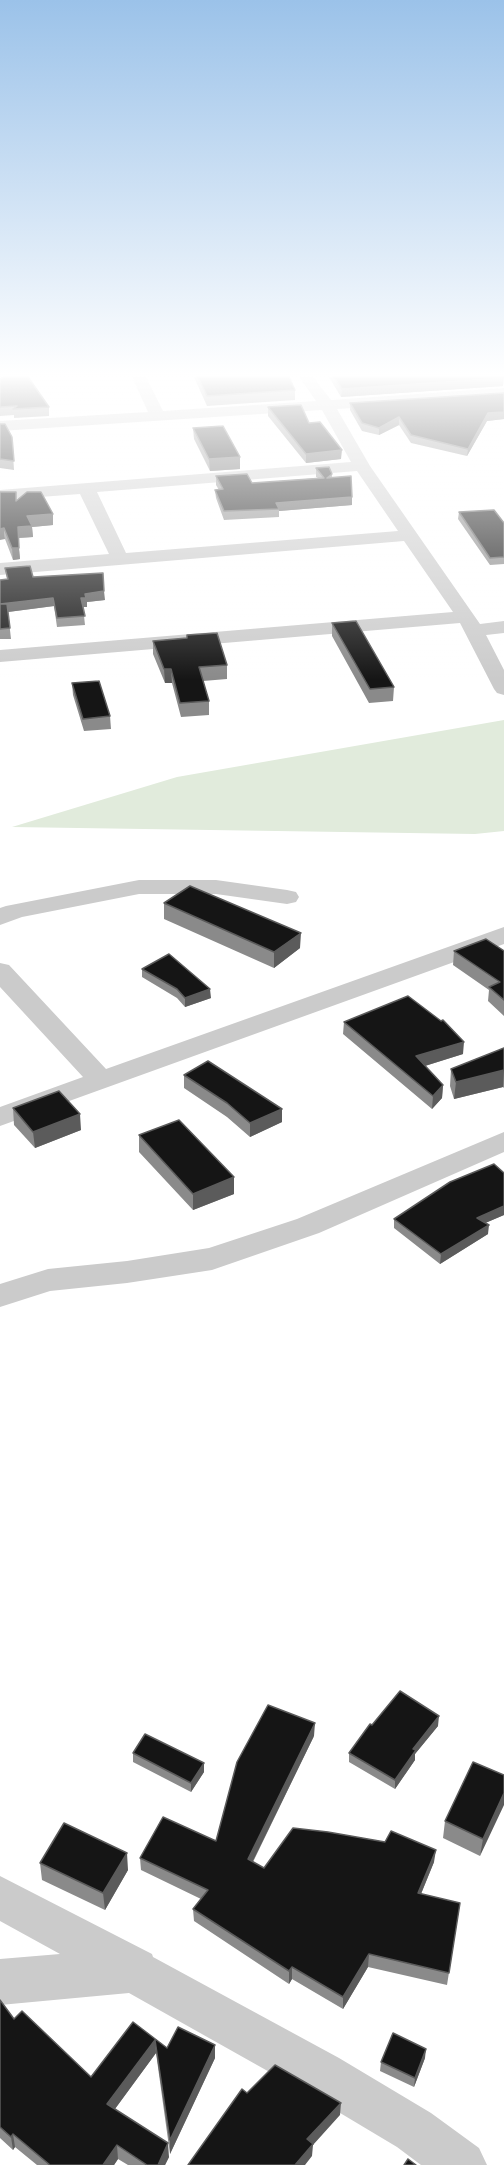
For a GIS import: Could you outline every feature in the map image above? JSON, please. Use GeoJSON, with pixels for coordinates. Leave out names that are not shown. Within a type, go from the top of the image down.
{"type":"FeatureCollection","features":[{"type":"Feature","properties":{"kind":"street"},"geometry":{"type":"LineString","coordinates":[[0,495],[211,478]]}},
{"type":"Feature","properties":{"kind":"street"},"geometry":{"type":"LineString","coordinates":[[370,478],[471,624],[504,689]]}},
{"type":"Feature","properties":{"kind":"street"},"geometry":{"type":"LineString","coordinates":[[86,488],[120,559]]}},
{"type":"Feature","properties":{"kind":"street"},"geometry":{"type":"LineString","coordinates":[[0,569],[409,535]]}},
{"type":"Feature","properties":{"kind":"street"},"geometry":{"type":"LineString","coordinates":[[0,656],[471,624],[504,627]]}},
{"type":"Feature","properties":{"kind":"street"},"geometry":{"type":"LineString","coordinates":[[0,917],[15,911],[139,887],[216,887],[287,897]]}},
{"type":"Feature","properties":{"kind":"street"},"geometry":{"type":"LineString","coordinates":[[0,1117],[504,935]]}},
{"type":"Feature","properties":{"kind":"street"},"geometry":{"type":"LineString","coordinates":[[0,971],[102,1081]]}},
{"type":"Feature","properties":{"kind":"street"},"geometry":{"type":"LineString","coordinates":[[0,1296],[48,1280],[127,1272],[212,1258],[308,1226],[504,1141]]}},
{"type":"Feature","properties":{"kind":"street"},"geometry":{"type":"LineString","coordinates":[[0,1897],[136,1970],[333,2081],[414,2130],[462,2165]]}},
{"type":"Feature","properties":{"kind":"street"},"geometry":{"type":"LineString","coordinates":[[0,1982],[136,1970]]}},
{"type":"Feature","properties":{"kind":"green space"},"geometry":{"type":"Polygon","coordinates":[[[504,720],[504,831],[475,834],[12,827],[177,777],[504,720]]]}},
{"type":"Feature","properties":{"kind":"building"},"geometry":{"type":"Polygon","coordinates":[[[217,478],[249,478],[252,483],[351,478],[352,497],[276,503],[279,509],[224,511],[215,490],[223,489],[217,478]]]}},
{"type":"Feature","properties":{"kind":"building"},"geometry":{"type":"Polygon","coordinates":[[[0,492],[16,492],[16,501],[27,492],[41,492],[53,514],[27,516],[32,526],[18,527],[19,548],[12,548],[4,528],[0,529],[0,492]]]}},
{"type":"Feature","properties":{"kind":"building"},"geometry":{"type":"Polygon","coordinates":[[[494,510],[504,523],[504,557],[490,558],[459,512],[494,510]]]}},
{"type":"Feature","properties":{"kind":"building"},"geometry":{"type":"Polygon","coordinates":[[[30,566],[33,577],[103,573],[104,591],[85,594],[86,598],[81,598],[85,616],[57,618],[53,598],[0,604],[0,580],[8,579],[5,568],[30,566]]]}},
{"type":"Feature","properties":{"kind":"building"},"geometry":{"type":"Polygon","coordinates":[[[0,604],[7,604],[10,628],[0,629],[0,604]]]}},
{"type":"Feature","properties":{"kind":"building"},"geometry":{"type":"Polygon","coordinates":[[[356,621],[394,687],[370,689],[332,623],[356,621]]]}},
{"type":"Feature","properties":{"kind":"building"},"geometry":{"type":"Polygon","coordinates":[[[217,633],[227,665],[199,667],[209,701],[180,703],[171,669],[164,669],[153,641],[217,633]]]}},
{"type":"Feature","properties":{"kind":"building"},"geometry":{"type":"Polygon","coordinates":[[[99,681],[110,716],[83,719],[72,683],[99,681]]]}},
{"type":"Feature","properties":{"kind":"building"},"geometry":{"type":"Polygon","coordinates":[[[190,886],[301,933],[274,952],[164,903],[190,886]]]}},
{"type":"Feature","properties":{"kind":"building"},"geometry":{"type":"Polygon","coordinates":[[[486,939],[504,951],[504,1000],[489,987],[500,982],[454,951],[486,939]]]}},
{"type":"Feature","properties":{"kind":"building"},"geometry":{"type":"Polygon","coordinates":[[[169,954],[210,989],[185,998],[177,989],[142,969],[169,954]]]}},
{"type":"Feature","properties":{"kind":"building"},"geometry":{"type":"Polygon","coordinates":[[[408,996],[441,1021],[443,1020],[464,1042],[416,1056],[443,1085],[433,1096],[344,1022],[408,996]]]}},
{"type":"Feature","properties":{"kind":"building"},"geometry":{"type":"Polygon","coordinates":[[[504,1048],[504,1070],[456,1082],[451,1069],[504,1048]]]}},
{"type":"Feature","properties":{"kind":"building"},"geometry":{"type":"Polygon","coordinates":[[[208,1061],[282,1109],[250,1123],[227,1103],[184,1075],[208,1061]]]}},
{"type":"Feature","properties":{"kind":"building"},"geometry":{"type":"Polygon","coordinates":[[[59,1091],[80,1114],[33,1132],[13,1108],[59,1091]]]}},
{"type":"Feature","properties":{"kind":"building"},"geometry":{"type":"Polygon","coordinates":[[[179,1120],[234,1177],[193,1194],[139,1135],[179,1120]]]}},
{"type":"Feature","properties":{"kind":"building"},"geometry":{"type":"Polygon","coordinates":[[[494,1164],[504,1173],[504,1206],[477,1218],[489,1225],[441,1254],[394,1219],[450,1182],[494,1164]]]}},
{"type":"Feature","properties":{"kind":"building"},"geometry":{"type":"Polygon","coordinates":[[[400,1691],[439,1716],[413,1749],[416,1750],[395,1780],[349,1753],[370,1724],[372,1725],[400,1691]]]}},
{"type":"Feature","properties":{"kind":"building"},"geometry":{"type":"Polygon","coordinates":[[[268,1705],[315,1723],[248,1859],[264,1868],[293,1828],[385,1842],[391,1831],[436,1850],[418,1893],[460,1903],[449,1973],[369,1954],[343,1997],[292,1967],[289,1971],[193,1909],[208,1890],[140,1858],[163,1817],[216,1841],[237,1762],[268,1705]]]}},
{"type":"Feature","properties":{"kind":"building"},"geometry":{"type":"Polygon","coordinates":[[[145,1734],[204,1763],[191,1783],[133,1753],[145,1734]]]}},
{"type":"Feature","properties":{"kind":"building"},"geometry":{"type":"Polygon","coordinates":[[[473,1762],[504,1775],[504,1793],[483,1839],[445,1821],[473,1762]]]}},
{"type":"Feature","properties":{"kind":"building"},"geometry":{"type":"Polygon","coordinates":[[[64,1823],[127,1853],[103,1893],[40,1863],[64,1823]]]}},
{"type":"Feature","properties":{"kind":"building"},"geometry":{"type":"Polygon","coordinates":[[[0,2000],[14,2019],[22,2011],[91,2077],[133,2022],[167,2048],[178,2027],[215,2045],[170,2140],[155,2040],[107,2104],[168,2143],[158,2165],[147,2165],[117,2145],[103,2165],[50,2165],[13,2134],[11,2137],[0,2127],[0,2000]]]}},
{"type":"Feature","properties":{"kind":"building"},"geometry":{"type":"Polygon","coordinates":[[[393,2033],[426,2049],[415,2078],[381,2062],[393,2033]]]}},
{"type":"Feature","properties":{"kind":"building"},"geometry":{"type":"Polygon","coordinates":[[[275,2065],[341,2103],[307,2139],[313,2144],[295,2165],[188,2165],[242,2089],[247,2093],[275,2065]]]}},
{"type":"Feature","properties":{"kind":"building"},"geometry":{"type":"Polygon","coordinates":[[[408,2159],[416,2165],[404,2165],[408,2159]]]}}]}
